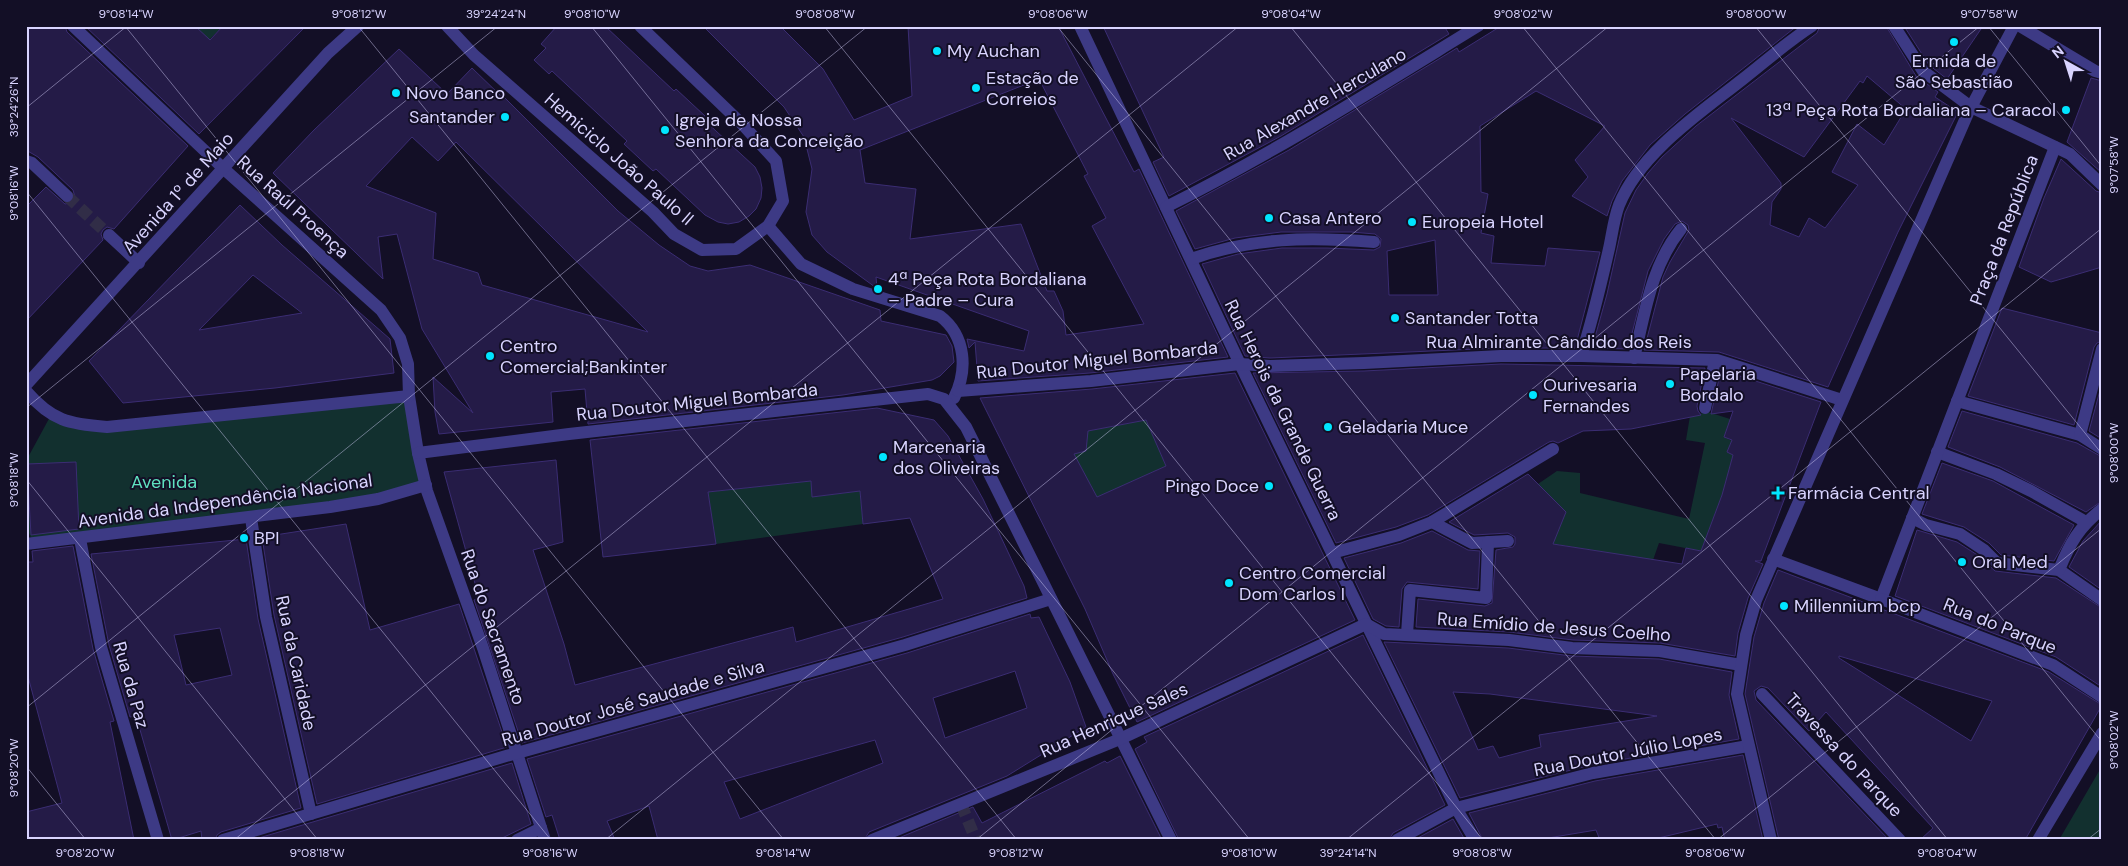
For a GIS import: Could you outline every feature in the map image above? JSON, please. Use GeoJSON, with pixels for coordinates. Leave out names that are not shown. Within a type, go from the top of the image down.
{"type":"FeatureCollection","features":[{"type":"Feature","properties":{"kind":"street","name":"Rua Raúl Proença"},"geometry":{"type":"LineString","coordinates":[[73,26],[224,169],[381,310],[400,338],[408,364],[410,396],[418,453]]}},
{"type":"Feature","properties":{"kind":"street","name":"Avenida 1º de Maio"},"geometry":{"type":"LineString","coordinates":[[26,385],[328,53],[358,26]]}},
{"type":"Feature","properties":{"kind":"street","name":"Hemiciclo João Paulo II"},"geometry":{"type":"LineString","coordinates":[[447,26],[474,54],[652,212],[674,234],[702,250],[736,249],[768,226],[783,201],[776,161],[743,125],[640,26]]}},
{"type":"Feature","properties":{"kind":"street","name":"Rua Herois da Grande Guerra"},"geometry":{"type":"LineString","coordinates":[[1080,26],[1366,624],[1456,808],[1475,840]]}},
{"type":"Feature","properties":{"kind":"street"},"geometry":{"type":"LineString","coordinates":[[1581,356],[1593,317],[1614,220],[1620,203],[1633,179],[1646,162],[1706,108],[1788,41],[1812,26]]}},
{"type":"Feature","properties":{"kind":"street","name":"Praça da República"},"geometry":{"type":"LineString","coordinates":[[1881,599],[2055,147],[1971,107],[1924,71],[1894,26]]}},
{"type":"Feature","properties":{"kind":"street"},"geometry":{"type":"LineString","coordinates":[[1772,840],[1737,694],[1746,635],[1756,600],[1971,107],[2014,26]]}},
{"type":"Feature","properties":{"kind":"street"},"geometry":{"type":"LineString","coordinates":[[2020,26],[2095,71],[2102,73]]}},
{"type":"Feature","properties":{"kind":"street","name":"Rua Alexandre Herculano"},"geometry":{"type":"LineString","coordinates":[[1166,207],[1266,156],[1400,76],[1472,28]]}},
{"type":"Feature","properties":{"kind":"street"},"geometry":{"type":"LineString","coordinates":[[2055,147],[2070,154],[2102,185]]}},
{"type":"Feature","properties":{"kind":"street"},"geometry":{"type":"LineString","coordinates":[[26,160],[32,163],[67,196]]}},
{"type":"Feature","properties":{"kind":"street"},"geometry":{"type":"LineString","coordinates":[[768,226],[801,264],[853,289],[940,316],[948,322],[962,352],[964,368],[958,392],[951,405]]}},
{"type":"Feature","properties":{"kind":"street"},"geometry":{"type":"LineString","coordinates":[[1634,358],[1650,288],[1668,244],[1681,229]]}},
{"type":"Feature","properties":{"kind":"street"},"geometry":{"type":"LineString","coordinates":[[108,235],[139,263]]}},
{"type":"Feature","properties":{"kind":"street"},"geometry":{"type":"LineString","coordinates":[[1191,259],[1228,246],[1279,240],[1328,239],[1374,242]]}},
{"type":"Feature","properties":{"kind":"street"},"geometry":{"type":"LineString","coordinates":[[2080,435],[2102,349]]}},
{"type":"Feature","properties":{"kind":"street","name":"Rua Almirante Cândido dos Reis"},"geometry":{"type":"LineString","coordinates":[[1240,364],[1270,366],[1501,356],[1715,360],[1811,388],[1842,400]]}},
{"type":"Feature","properties":{"kind":"street"},"geometry":{"type":"LineString","coordinates":[[1705,408],[1715,360]]}},
{"type":"Feature","properties":{"kind":"street","name":"Rua Doutor Miguel Bombarda"},"geometry":{"type":"LineString","coordinates":[[958,392],[1091,381],[1240,364]]}},
{"type":"Feature","properties":{"kind":"street"},"geometry":{"type":"LineString","coordinates":[[26,391],[51,415],[75,425],[107,427],[410,396]]}},
{"type":"Feature","properties":{"kind":"street","name":"Rua Doutor Miguel Bombarda"},"geometry":{"type":"LineString","coordinates":[[418,453],[569,434],[928,394],[944,399],[951,405],[966,426],[1171,840]]}},
{"type":"Feature","properties":{"kind":"street"},"geometry":{"type":"LineString","coordinates":[[1957,401],[2080,435],[2102,449]]}},
{"type":"Feature","properties":{"kind":"street"},"geometry":{"type":"LineString","coordinates":[[1332,553],[1399,534],[1432,522],[1553,449]]}},
{"type":"Feature","properties":{"kind":"street"},"geometry":{"type":"LineString","coordinates":[[1937,452],[1996,474],[2086,522]]}},
{"type":"Feature","properties":{"kind":"street","name":"Rua do Sacramento"},"geometry":{"type":"LineString","coordinates":[[418,453],[426,484],[484,648],[543,834]]}},
{"type":"Feature","properties":{"kind":"street","name":"Avenida da Independência Nacional"},"geometry":{"type":"LineString","coordinates":[[26,544],[251,518],[378,500],[426,484]]}},
{"type":"Feature","properties":{"kind":"street"},"geometry":{"type":"LineString","coordinates":[[2059,570],[2071,541],[2086,522],[2102,509]]}},
{"type":"Feature","properties":{"kind":"street","name":"Rua da Caridade"},"geometry":{"type":"LineString","coordinates":[[251,518],[266,617],[311,814]]}},
{"type":"Feature","properties":{"kind":"street"},"geometry":{"type":"LineString","coordinates":[[1912,518],[1926,525],[1960,534],[1984,550],[1997,563],[2059,570],[2102,600]]}},
{"type":"Feature","properties":{"kind":"street"},"geometry":{"type":"LineString","coordinates":[[1432,522],[1472,543],[1508,541]]}},
{"type":"Feature","properties":{"kind":"street","name":"Rua da Paz"},"geometry":{"type":"LineString","coordinates":[[80,539],[101,647],[158,840]]}},
{"type":"Feature","properties":{"kind":"street"},"geometry":{"type":"LineString","coordinates":[[1406,634],[1410,590],[1486,598],[1488,542]]}},
{"type":"Feature","properties":{"kind":"street"},"geometry":{"type":"LineString","coordinates":[[1773,559],[1881,599]]}},
{"type":"Feature","properties":{"kind":"street","name":"Rua Doutor José Saudade e Silva"},"geometry":{"type":"LineString","coordinates":[[223,840],[517,753],[896,647],[1051,599]]}},
{"type":"Feature","properties":{"kind":"street","name":"Rua do Parque"},"geometry":{"type":"LineString","coordinates":[[1881,599],[2053,665],[2102,697]]}},
{"type":"Feature","properties":{"kind":"street","name":"Rua Emídio de Jesus Coelho"},"geometry":{"type":"LineString","coordinates":[[1366,624],[1384,634],[1509,640],[1572,648],[1660,651],[1741,664]]}},
{"type":"Feature","properties":{"kind":"street","name":"Rua Henrique Sales"},"geometry":{"type":"LineString","coordinates":[[872,840],[1120,739],[1366,624]]}},
{"type":"Feature","properties":{"kind":"street","name":"Travessa do Parque"},"geometry":{"type":"LineString","coordinates":[[1762,694],[1900,840]]}},
{"type":"Feature","properties":{"kind":"street"},"geometry":{"type":"LineString","coordinates":[[2038,840],[2102,733]]}},
{"type":"Feature","properties":{"kind":"street","name":"Rua Doutor Júlio Lopes"},"geometry":{"type":"LineString","coordinates":[[1396,840],[1456,808],[1593,773],[1748,746]]}},
{"type":"Feature","properties":{"kind":"street"},"geometry":{"type":"LineString","coordinates":[[517,840],[543,834]]}},
{"type":"Feature","properties":{"kind":"green space"},"geometry":{"type":"Polygon","coordinates":[[[195,26],[223,26],[209,40],[195,26]]]}},
{"type":"Feature","properties":{"kind":"green space","name":"Avenida"},"geometry":{"type":"Polygon","coordinates":[[[409,396],[426,485],[378,499],[33,543],[27,528],[26,461],[51,415],[75,425],[409,396]]]}},
{"type":"Feature","properties":{"kind":"green space"},"geometry":{"type":"Polygon","coordinates":[[[1708,412],[1730,419],[1724,437],[1732,441],[1727,452],[1733,455],[1722,495],[1701,551],[1659,543],[1653,560],[1524,539],[1566,512],[1538,484],[1557,471],[1580,473],[1580,493],[1689,519],[1705,443],[1686,440],[1690,416],[1708,412]]]}},
{"type":"Feature","properties":{"kind":"green space"},"geometry":{"type":"Polygon","coordinates":[[[1156,418],[1158,447],[1166,466],[1096,498],[1074,454],[1088,431],[1156,418]]]}},
{"type":"Feature","properties":{"kind":"green space"},"geometry":{"type":"Polygon","coordinates":[[[811,481],[812,497],[860,491],[863,524],[716,544],[708,492],[811,481]]]}},
{"type":"Feature","properties":{"kind":"green space"},"geometry":{"type":"Polygon","coordinates":[[[2102,766],[2102,840],[2059,840],[2102,766]]]}},
{"type":"Feature","properties":{"kind":"building"},"geometry":{"type":"Polygon","coordinates":[[[26,26],[65,26],[67,32],[188,146],[114,229],[107,227],[103,230],[101,234],[103,240],[26,321],[26,207],[46,187],[65,204],[73,202],[75,197],[73,190],[38,157],[26,150],[26,26]]]}},
{"type":"Feature","properties":{"kind":"building"},"geometry":{"type":"Polygon","coordinates":[[[85,26],[195,26],[210,40],[223,26],[306,26],[199,134],[85,26]]]}},
{"type":"Feature","properties":{"kind":"building","name":"Igreja de Nossa Senhora da Conceição"},"geometry":{"type":"Polygon","coordinates":[[[557,26],[605,26],[674,91],[676,89],[705,116],[703,119],[755,167],[760,177],[762,188],[761,198],[756,209],[739,222],[728,224],[718,222],[705,215],[656,169],[653,171],[624,144],[627,141],[552,71],[549,74],[534,60],[546,48],[541,44],[557,26]]]}},
{"type":"Feature","properties":{"kind":"building"},"geometry":{"type":"Polygon","coordinates":[[[703,26],[780,26],[823,69],[854,120],[912,96],[908,26],[1058,26],[1134,172],[1139,169],[1228,357],[1090,373],[978,381],[975,342],[969,348],[967,339],[1024,351],[1029,331],[876,277],[877,288],[827,252],[812,235],[806,212],[812,169],[804,137],[784,107],[703,26]],[[1039,79],[860,150],[865,183],[916,189],[910,239],[1021,224],[1047,291],[1054,291],[1063,311],[1066,335],[1144,324],[1092,226],[1106,218],[1084,176],[1088,174],[1039,79]]]}},
{"type":"Feature","properties":{"kind":"building"},"geometry":{"type":"Polygon","coordinates":[[[1103,26],[1444,26],[1449,34],[1281,136],[1169,196],[1153,162],[1164,157],[1103,26]]]}},
{"type":"Feature","properties":{"kind":"building"},"geometry":{"type":"Polygon","coordinates":[[[1501,26],[1797,26],[1685,114],[1650,145],[1622,181],[1607,216],[1572,196],[1588,177],[1575,160],[1605,126],[1536,91],[1480,126],[1481,192],[1488,194],[1481,233],[1494,236],[1491,263],[1545,266],[1548,248],[1600,252],[1575,348],[1501,348],[1270,358],[1245,356],[1202,264],[1238,254],[1282,248],[1374,250],[1380,247],[1381,239],[1375,234],[1351,232],[1281,232],[1235,238],[1195,249],[1176,211],[1289,150],[1457,48],[1459,52],[1501,26]],[[1435,240],[1387,251],[1389,295],[1438,295],[1435,240]]]}},
{"type":"Feature","properties":{"kind":"building"},"geometry":{"type":"Polygon","coordinates":[[[1820,26],[1886,26],[1916,76],[1938,92],[1935,97],[1958,112],[1898,232],[1828,387],[1719,352],[1644,350],[1663,277],[1689,230],[1688,225],[1682,221],[1675,224],[1664,239],[1648,271],[1628,349],[1592,348],[1607,294],[1625,213],[1636,190],[1648,173],[1662,157],[1696,126],[1817,33],[1820,26]],[[1867,76],[1863,83],[1860,81],[1804,157],[1731,118],[1781,183],[1781,189],[1772,202],[1770,225],[1799,237],[1809,218],[1825,228],[1858,185],[1832,172],[1857,124],[1884,145],[1906,109],[1867,76]]]}},
{"type":"Feature","properties":{"kind":"building","name":"Ermida de São Sebastião"},"geometry":{"type":"Polygon","coordinates":[[[1904,26],[1983,26],[1947,79],[1929,65],[1904,26]]]}},
{"type":"Feature","properties":{"kind":"building"},"geometry":{"type":"Polygon","coordinates":[[[399,49],[447,94],[472,68],[502,95],[618,211],[659,245],[690,266],[708,271],[750,265],[880,310],[881,321],[946,335],[952,346],[954,362],[940,376],[932,380],[843,395],[588,424],[585,389],[551,392],[553,422],[439,434],[435,412],[433,377],[473,413],[422,329],[397,234],[378,237],[383,279],[273,173],[314,130],[399,49]],[[412,137],[366,186],[436,213],[433,259],[478,273],[482,285],[648,332],[456,142],[438,161],[412,137]]]}},
{"type":"Feature","properties":{"kind":"building"},"geometry":{"type":"Polygon","coordinates":[[[2091,78],[2102,81],[2102,173],[2067,142],[2091,78]]]}},
{"type":"Feature","properties":{"kind":"building"},"geometry":{"type":"Polygon","coordinates":[[[2061,159],[2096,191],[2102,193],[2102,267],[2051,282],[2019,267],[2044,198],[2061,159]]]}},
{"type":"Feature","properties":{"kind":"building"},"geometry":{"type":"Polygon","coordinates":[[[240,205],[282,245],[390,339],[394,373],[275,388],[123,403],[89,361],[240,205]],[[253,275],[199,330],[302,313],[253,275]]]}},
{"type":"Feature","properties":{"kind":"building"},"geometry":{"type":"Polygon","coordinates":[[[2002,308],[2102,333],[2102,341],[2094,347],[2074,425],[1968,396],[2002,308]]]}},
{"type":"Feature","properties":{"kind":"building"},"geometry":{"type":"Polygon","coordinates":[[[1501,364],[1705,368],[1697,406],[1701,415],[1631,429],[1583,431],[1558,443],[1549,442],[1428,515],[1396,527],[1336,543],[1253,373],[1364,371],[1501,364]]]}},
{"type":"Feature","properties":{"kind":"building"},"geometry":{"type":"Polygon","coordinates":[[[1721,370],[1821,402],[1761,561],[1755,561],[1763,564],[1748,598],[1738,633],[1735,656],[1660,643],[1573,640],[1509,632],[1416,627],[1418,599],[1485,606],[1492,603],[1496,550],[1513,547],[1515,537],[1508,533],[1474,535],[1449,522],[1528,474],[1566,512],[1553,544],[1682,564],[1686,548],[1701,551],[1722,495],[1733,455],[1727,452],[1732,440],[1724,437],[1733,411],[1711,414],[1721,370]]]}},
{"type":"Feature","properties":{"kind":"building"},"geometry":{"type":"Polygon","coordinates":[[[1235,373],[1355,620],[1137,722],[1113,674],[1085,609],[980,398],[1092,389],[1235,373]],[[1146,420],[1088,431],[1086,451],[1074,454],[1097,497],[1166,466],[1146,420]]]}},
{"type":"Feature","properties":{"kind":"building"},"geometry":{"type":"Polygon","coordinates":[[[2102,383],[2102,439],[2089,431],[2102,383]]]}},
{"type":"Feature","properties":{"kind":"building"},"geometry":{"type":"Polygon","coordinates":[[[877,408],[934,420],[948,436],[983,499],[1024,586],[1027,598],[903,637],[522,743],[474,600],[479,598],[444,472],[556,460],[563,542],[533,550],[564,644],[575,685],[793,627],[796,642],[943,599],[910,518],[863,524],[860,491],[812,497],[811,481],[708,492],[716,544],[603,557],[590,440],[877,408]]]}},
{"type":"Feature","properties":{"kind":"building"},"geometry":{"type":"Polygon","coordinates":[[[1962,411],[2077,443],[2102,457],[2102,501],[2086,512],[2000,467],[1948,447],[1962,411]]]}},
{"type":"Feature","properties":{"kind":"building"},"geometry":{"type":"Polygon","coordinates":[[[76,462],[79,529],[31,535],[27,464],[76,462]]]}},
{"type":"Feature","properties":{"kind":"building"},"geometry":{"type":"Polygon","coordinates":[[[1942,463],[1993,481],[2074,525],[2054,561],[2001,555],[1989,543],[1964,527],[1922,514],[1942,463]]]}},
{"type":"Feature","properties":{"kind":"building"},"geometry":{"type":"Polygon","coordinates":[[[2102,520],[2102,590],[2069,567],[2083,541],[2102,520]]]}},
{"type":"Feature","properties":{"kind":"building"},"geometry":{"type":"Polygon","coordinates":[[[346,524],[370,630],[459,604],[507,747],[317,804],[274,615],[262,537],[346,524]]]}},
{"type":"Feature","properties":{"kind":"building"},"geometry":{"type":"Polygon","coordinates":[[[1917,530],[1957,542],[1979,556],[1995,571],[2056,578],[2102,608],[2102,687],[2056,657],[1895,596],[1917,530]]]}},
{"type":"Feature","properties":{"kind":"building"},"geometry":{"type":"Polygon","coordinates":[[[1432,531],[1468,550],[1480,551],[1478,589],[1407,582],[1402,589],[1399,627],[1386,626],[1373,619],[1344,558],[1401,543],[1432,531]]]}},
{"type":"Feature","properties":{"kind":"building"},"geometry":{"type":"Polygon","coordinates":[[[246,539],[258,619],[301,808],[221,832],[215,840],[202,840],[201,831],[172,840],[136,716],[130,717],[109,645],[91,554],[246,539]],[[220,628],[174,635],[186,685],[232,675],[220,628]]]}},
{"type":"Feature","properties":{"kind":"building"},"geometry":{"type":"Polygon","coordinates":[[[73,546],[93,649],[114,721],[110,722],[134,840],[26,840],[26,812],[62,803],[26,669],[26,562],[33,562],[32,551],[73,546]]]}},
{"type":"Feature","properties":{"kind":"building"},"geometry":{"type":"Polygon","coordinates":[[[1778,570],[2049,672],[2102,705],[2025,840],[1920,840],[1933,828],[1826,712],[1809,731],[1768,688],[1761,686],[1754,691],[1756,700],[1889,840],[1779,840],[1745,694],[1754,637],[1764,603],[1778,570]],[[1839,656],[1839,658],[1971,741],[1992,701],[1839,656]]]}},
{"type":"Feature","properties":{"kind":"building"},"geometry":{"type":"Polygon","coordinates":[[[1030,614],[1031,618],[1039,617],[1070,682],[1086,727],[1007,776],[869,832],[864,840],[658,840],[649,806],[607,821],[615,840],[560,840],[552,815],[546,817],[527,759],[907,653],[1030,614]],[[1015,671],[933,698],[945,738],[1027,708],[1015,671]],[[875,740],[724,782],[740,819],[883,763],[875,740]]]}},
{"type":"Feature","properties":{"kind":"building"},"geometry":{"type":"Polygon","coordinates":[[[1363,635],[1445,805],[1393,833],[1389,840],[1179,840],[1135,749],[1147,742],[1144,737],[1363,635]]]}},
{"type":"Feature","properties":{"kind":"building"},"geometry":{"type":"Polygon","coordinates":[[[1384,642],[1508,648],[1572,656],[1659,659],[1732,672],[1729,695],[1739,739],[1591,765],[1460,798],[1384,642]],[[1453,692],[1478,750],[1493,746],[1499,758],[1541,747],[1539,735],[1657,716],[1490,694],[1453,692]]]}},
{"type":"Feature","properties":{"kind":"building"},"geometry":{"type":"Polygon","coordinates":[[[1743,755],[1763,840],[1725,840],[1722,827],[1718,828],[1717,824],[1650,840],[1600,840],[1596,830],[1536,840],[1483,840],[1469,813],[1595,781],[1743,755]]]}},
{"type":"Feature","properties":{"kind":"building"},"geometry":{"type":"Polygon","coordinates":[[[1120,756],[1162,840],[894,840],[973,807],[982,823],[1105,761],[1107,763],[1120,756]]]}},
{"type":"Feature","properties":{"kind":"building"},"geometry":{"type":"Polygon","coordinates":[[[512,763],[531,824],[498,840],[252,840],[512,763]]]}},
{"type":"Feature","properties":{"kind":"building"},"geometry":{"type":"Polygon","coordinates":[[[1453,819],[1465,840],[1414,840],[1453,819]]]}},
{"type":"Feature","properties":{"kind":"tunnel"},"geometry":{"type":"LineString","coordinates":[[67,196],[109,235]]}},
{"type":"Feature","properties":{"kind":"tunnel"},"geometry":{"type":"LineString","coordinates":[[961,804],[976,840]]}},
{"type":"Feature","properties":{"kind":"place","name":"Ermida de São Sebastião"},"geometry":{"type":"Point","coordinates":[1954,42]}},
{"type":"Feature","properties":{"kind":"place","name":"My Auchan"},"geometry":{"type":"Point","coordinates":[937,51]}},
{"type":"Feature","properties":{"kind":"place","name":"Estação de Correios"},"geometry":{"type":"Point","coordinates":[976,88]}},
{"type":"Feature","properties":{"kind":"place","name":"Novo Banco"},"geometry":{"type":"Point","coordinates":[396,93]}},
{"type":"Feature","properties":{"kind":"place","name":"13ª Peça Rota Bordaliana – Caracol"},"geometry":{"type":"Point","coordinates":[2066,110]}},
{"type":"Feature","properties":{"kind":"place","name":"Santander"},"geometry":{"type":"Point","coordinates":[505,117]}},
{"type":"Feature","properties":{"kind":"place","name":"Igreja de Nossa Senhora da Conceição"},"geometry":{"type":"Point","coordinates":[665,130]}},
{"type":"Feature","properties":{"kind":"place","name":"Casa Antero"},"geometry":{"type":"Point","coordinates":[1269,218]}},
{"type":"Feature","properties":{"kind":"place","name":"Europeia Hotel"},"geometry":{"type":"Point","coordinates":[1412,222]}},
{"type":"Feature","properties":{"kind":"place","name":"4ª Peça Rota Bordaliana – Padre – Cura"},"geometry":{"type":"Point","coordinates":[878,289]}},
{"type":"Feature","properties":{"kind":"place","name":"Santander Totta"},"geometry":{"type":"Point","coordinates":[1395,318]}},
{"type":"Feature","properties":{"kind":"place","name":"Centro Comercial;Bankinter"},"geometry":{"type":"Point","coordinates":[490,356]}},
{"type":"Feature","properties":{"kind":"place","name":"Papelaria Bordalo"},"geometry":{"type":"Point","coordinates":[1670,384]}},
{"type":"Feature","properties":{"kind":"place","name":"Ourivesaria Fernandes"},"geometry":{"type":"Point","coordinates":[1533,395]}},
{"type":"Feature","properties":{"kind":"place","name":"Geladaria Muce"},"geometry":{"type":"Point","coordinates":[1328,427]}},
{"type":"Feature","properties":{"kind":"place","name":"Marcenaria dos Oliveiras"},"geometry":{"type":"Point","coordinates":[883,457]}},
{"type":"Feature","properties":{"kind":"place","name":"Pingo Doce"},"geometry":{"type":"Point","coordinates":[1269,486]}},
{"type":"Feature","properties":{"kind":"place","name":"Farmácia Central"},"geometry":{"type":"Point","coordinates":[1778,493]}},
{"type":"Feature","properties":{"kind":"place","name":"BPI"},"geometry":{"type":"Point","coordinates":[244,538]}},
{"type":"Feature","properties":{"kind":"place","name":"Oral Med"},"geometry":{"type":"Point","coordinates":[1962,562]}},
{"type":"Feature","properties":{"kind":"place","name":"Centro Comercial Dom Carlos I"},"geometry":{"type":"Point","coordinates":[1229,583]}},
{"type":"Feature","properties":{"kind":"place","name":"Millennium bcp"},"geometry":{"type":"Point","coordinates":[1784,606]}}]}
